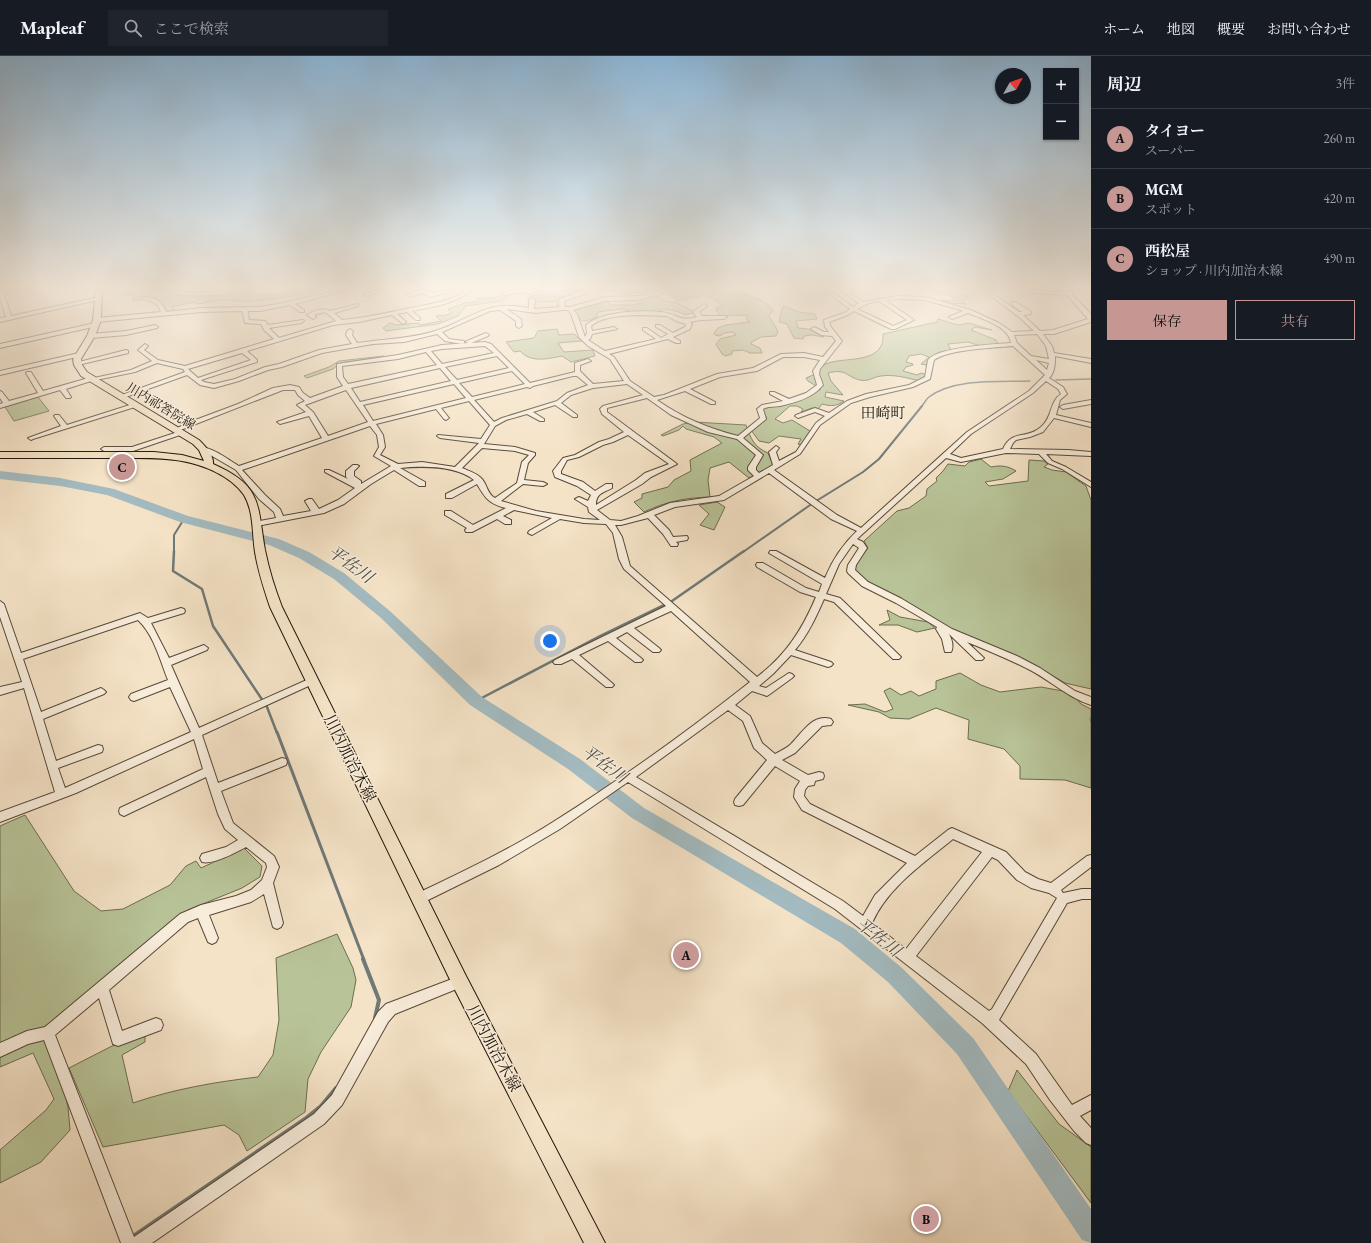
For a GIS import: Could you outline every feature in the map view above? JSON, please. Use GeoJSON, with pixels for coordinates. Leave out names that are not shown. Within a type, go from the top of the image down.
{"type":"FeatureCollection","features":[{"type":"Feature","properties":{"kind":"main road"},"geometry":{"type":"LineString","coordinates":[[79,359],[86,345]]}},
{"type":"Feature","properties":{"kind":"main road","name":"川内祁答院線"},"geometry":{"type":"LineString","coordinates":[[79,359],[84,374],[120,398],[178,431],[203,448],[209,460],[208,466]]}},
{"type":"Feature","properties":{"kind":"main road"},"geometry":{"type":"LineString","coordinates":[[178,458],[193,458],[200,454],[203,448]]}},
{"type":"Feature","properties":{"kind":"main road","name":"川内加治木線"},"geometry":{"type":"LineString","coordinates":[[0,455],[140,454],[178,458],[208,466],[233,479],[241,485],[253,503],[260,551],[268,585],[276,607],[460,982],[595,1243]]}},
{"type":"Feature","properties":{"kind":"street"},"geometry":{"type":"LineString","coordinates":[[120,398],[187,371],[260,345]]}},
{"type":"Feature","properties":{"kind":"street"},"geometry":{"type":"LineString","coordinates":[[145,346],[141,350],[156,361],[187,371],[202,384],[214,386],[237,380],[266,368],[280,366],[321,351],[359,345]]}},
{"type":"Feature","properties":{"kind":"street"},"geometry":{"type":"LineString","coordinates":[[377,456],[382,447],[380,435],[340,376],[339,365],[398,357],[442,347],[465,345]]}},
{"type":"Feature","properties":{"kind":"street"},"geometry":{"type":"LineString","coordinates":[[488,345],[530,386]]}},
{"type":"Feature","properties":{"kind":"street"},"geometry":{"type":"LineString","coordinates":[[591,345],[612,358],[618,364],[628,382],[673,414],[710,431],[739,438],[760,455]]}},
{"type":"Feature","properties":{"kind":"street"},"geometry":{"type":"LineString","coordinates":[[604,353],[636,345]]}},
{"type":"Feature","properties":{"kind":"street"},"geometry":{"type":"LineString","coordinates":[[644,345],[649,348]]}},
{"type":"Feature","properties":{"kind":"street"},"geometry":{"type":"LineString","coordinates":[[739,438],[763,419],[760,412],[762,407],[808,395],[818,388],[820,385],[815,372],[816,368],[838,345]]}},
{"type":"Feature","properties":{"kind":"street"},"geometry":{"type":"LineString","coordinates":[[257,526],[316,512],[341,502],[379,475],[396,467],[412,464],[429,464],[457,469],[471,474],[480,480],[489,498],[495,502],[512,508],[559,517],[612,524],[621,523],[649,515],[673,505],[721,498],[791,458],[802,449],[815,427],[829,415],[849,402],[860,397],[922,383],[928,378],[931,371],[931,359],[937,355],[952,351],[1002,345]]}},
{"type":"Feature","properties":{"kind":"street"},"geometry":{"type":"LineString","coordinates":[[1016,345],[1063,391],[1064,394],[1057,399],[1060,406],[1072,410]]}},
{"type":"Feature","properties":{"kind":"street"},"geometry":{"type":"LineString","coordinates":[[420,898],[535,838],[594,802],[728,705],[775,668],[790,651],[805,629],[822,596],[835,564],[852,540],[945,455],[986,421],[1030,393],[1048,377],[1053,362],[1052,354],[1047,345]]}},
{"type":"Feature","properties":{"kind":"street"},"geometry":{"type":"LineString","coordinates":[[196,380],[255,361],[244,350]]}},
{"type":"Feature","properties":{"kind":"street"},"geometry":{"type":"LineString","coordinates":[[428,351],[493,425]]}},
{"type":"Feature","properties":{"kind":"street"},"geometry":{"type":"LineString","coordinates":[[0,373],[126,352]]}},
{"type":"Feature","properties":{"kind":"street"},"geometry":{"type":"LineString","coordinates":[[326,440],[311,413],[300,405],[348,387],[497,354]]}},
{"type":"Feature","properties":{"kind":"street"},"geometry":{"type":"LineString","coordinates":[[1052,354],[1091,361]]}},
{"type":"Feature","properties":{"kind":"street"},"geometry":{"type":"LineString","coordinates":[[592,507],[639,482],[648,475],[674,464],[628,432],[604,412],[603,409],[611,404],[666,396],[719,375],[755,370],[780,356],[804,355],[824,359]]}},
{"type":"Feature","properties":{"kind":"street"},"geometry":{"type":"LineString","coordinates":[[1028,356],[1053,362]]}},
{"type":"Feature","properties":{"kind":"street"},"geometry":{"type":"LineString","coordinates":[[0,393],[3,405],[62,388],[133,371],[156,361]]}},
{"type":"Feature","properties":{"kind":"street"},"geometry":{"type":"LineString","coordinates":[[588,361],[576,364],[579,374],[592,386]]}},
{"type":"Feature","properties":{"kind":"street"},"geometry":{"type":"LineString","coordinates":[[359,404],[512,369]]}},
{"type":"Feature","properties":{"kind":"street"},"geometry":{"type":"LineString","coordinates":[[29,373],[42,394]]}},
{"type":"Feature","properties":{"kind":"street"},"geometry":{"type":"LineString","coordinates":[[238,469],[372,423],[471,399],[549,383],[579,374]]}},
{"type":"Feature","properties":{"kind":"street"},"geometry":{"type":"LineString","coordinates":[[457,469],[482,443],[493,425],[504,419],[556,403],[568,394],[592,386],[628,382]]}},
{"type":"Feature","properties":{"kind":"street"},"geometry":{"type":"LineString","coordinates":[[62,388],[68,397]]}},
{"type":"Feature","properties":{"kind":"street"},"geometry":{"type":"LineString","coordinates":[[104,449],[133,449],[178,431],[198,419],[275,391],[288,388],[297,388],[300,394],[309,401]]}},
{"type":"Feature","properties":{"kind":"street"},"geometry":{"type":"LineString","coordinates":[[686,389],[713,403]]}},
{"type":"Feature","properties":{"kind":"street"},"geometry":{"type":"LineString","coordinates":[[775,393],[788,401]]}},
{"type":"Feature","properties":{"kind":"street"},"geometry":{"type":"LineString","coordinates":[[1006,451],[1010,441],[1013,439],[1030,435],[1044,429],[1060,406],[1091,402]]}},
{"type":"Feature","properties":{"kind":"street"},"geometry":{"type":"LineString","coordinates":[[556,403],[575,416]]}},
{"type":"Feature","properties":{"kind":"street"},"geometry":{"type":"LineString","coordinates":[[31,438],[136,406]]}},
{"type":"Feature","properties":{"kind":"street"},"geometry":{"type":"LineString","coordinates":[[524,406],[542,420]]}},
{"type":"Feature","properties":{"kind":"street"},"geometry":{"type":"LineString","coordinates":[[437,407],[446,418]]}},
{"type":"Feature","properties":{"kind":"street"},"geometry":{"type":"LineString","coordinates":[[798,416],[815,410],[829,415]]}},
{"type":"Feature","properties":{"kind":"street"},"geometry":{"type":"LineString","coordinates":[[280,422],[311,413]]}},
{"type":"Feature","properties":{"kind":"street"},"geometry":{"type":"LineString","coordinates":[[57,416],[65,427]]}},
{"type":"Feature","properties":{"kind":"street"},"geometry":{"type":"LineString","coordinates":[[1052,416],[1091,425]]}},
{"type":"Feature","properties":{"kind":"street"},"geometry":{"type":"LineString","coordinates":[[595,494],[580,484],[558,475],[557,472],[560,465],[569,457],[577,456],[601,443],[611,441],[628,432]]}},
{"type":"Feature","properties":{"kind":"street"},"geometry":{"type":"LineString","coordinates":[[440,436],[529,452],[533,454],[525,462],[520,482],[507,494],[495,502]]}},
{"type":"Feature","properties":{"kind":"street"},"geometry":{"type":"LineString","coordinates":[[759,477],[752,470],[752,467],[760,455],[774,446],[772,456],[774,468],[834,517],[862,531]]}},
{"type":"Feature","properties":{"kind":"street"},"geometry":{"type":"LineString","coordinates":[[203,448],[238,469],[262,497],[277,511],[281,520]]}},
{"type":"Feature","properties":{"kind":"street"},"geometry":{"type":"LineString","coordinates":[[377,456],[387,448]]}},
{"type":"Feature","properties":{"kind":"street"},"geometry":{"type":"LineString","coordinates":[[945,455],[961,460],[1006,451],[1091,454]]}},
{"type":"Feature","properties":{"kind":"street"},"geometry":{"type":"LineString","coordinates":[[1040,451],[1050,462],[1064,468],[1091,485]]}},
{"type":"Feature","properties":{"kind":"street"},"geometry":{"type":"LineString","coordinates":[[377,456],[422,484]]}},
{"type":"Feature","properties":{"kind":"street"},"geometry":{"type":"LineString","coordinates":[[355,466],[350,471],[350,477],[353,481],[362,486]]}},
{"type":"Feature","properties":{"kind":"street"},"geometry":{"type":"LineString","coordinates":[[327,471],[362,486]]}},
{"type":"Feature","properties":{"kind":"street"},"geometry":{"type":"LineString","coordinates":[[449,496],[480,480]]}},
{"type":"Feature","properties":{"kind":"street"},"geometry":{"type":"LineString","coordinates":[[520,482],[543,484]]}},
{"type":"Feature","properties":{"kind":"street"},"geometry":{"type":"LineString","coordinates":[[592,507],[592,498],[595,494],[609,486]]}},
{"type":"Feature","properties":{"kind":"street"},"geometry":{"type":"LineString","coordinates":[[579,499],[592,507],[597,515],[612,524],[618,534],[622,560],[626,566],[754,685],[767,692],[789,676]]}},
{"type":"Feature","properties":{"kind":"street"},"geometry":{"type":"LineString","coordinates":[[309,501],[316,512]]}},
{"type":"Feature","properties":{"kind":"street"},"geometry":{"type":"LineString","coordinates":[[448,513],[471,529],[512,508]]}},
{"type":"Feature","properties":{"kind":"street"},"geometry":{"type":"LineString","coordinates":[[649,515],[666,532],[672,542],[684,538]]}},
{"type":"Feature","properties":{"kind":"street"},"geometry":{"type":"LineString","coordinates":[[498,516],[508,522]]}},
{"type":"Feature","properties":{"kind":"street"},"geometry":{"type":"LineString","coordinates":[[532,533],[559,517]]}},
{"type":"Feature","properties":{"kind":"street"},"geometry":{"type":"LineString","coordinates":[[852,540],[860,544],[862,548],[852,565],[851,571],[857,578],[865,584],[900,601],[949,631],[978,658]]}},
{"type":"Feature","properties":{"kind":"street"},"geometry":{"type":"LineString","coordinates":[[773,553],[827,582]]}},
{"type":"Feature","properties":{"kind":"street"},"geometry":{"type":"LineString","coordinates":[[760,565],[803,590],[837,600],[896,657]]}},
{"type":"Feature","properties":{"kind":"street"},"geometry":{"type":"LineString","coordinates":[[0,604],[38,717],[61,794]]}},
{"type":"Feature","properties":{"kind":"street"},"geometry":{"type":"LineString","coordinates":[[558,662],[609,638],[668,605]]}},
{"type":"Feature","properties":{"kind":"street"},"geometry":{"type":"LineString","coordinates":[[146,622],[181,611]]}},
{"type":"Feature","properties":{"kind":"street"},"geometry":{"type":"LineString","coordinates":[[0,1050],[27,1038],[48,1033],[184,918],[246,898],[262,889],[274,867],[270,860],[229,826],[197,734],[173,682],[161,650],[146,622],[140,616],[18,657]]}},
{"type":"Feature","properties":{"kind":"street"},"geometry":{"type":"LineString","coordinates":[[932,620],[945,634],[948,641],[948,650]]}},
{"type":"Feature","properties":{"kind":"street"},"geometry":{"type":"LineString","coordinates":[[628,628],[656,650]]}},
{"type":"Feature","properties":{"kind":"street"},"geometry":{"type":"LineString","coordinates":[[949,631],[1014,658],[1078,696],[1091,706]]}},
{"type":"Feature","properties":{"kind":"street"},"geometry":{"type":"LineString","coordinates":[[609,638],[638,660]]}},
{"type":"Feature","properties":{"kind":"street"},"geometry":{"type":"LineString","coordinates":[[166,663],[204,648]]}},
{"type":"Feature","properties":{"kind":"street"},"geometry":{"type":"LineString","coordinates":[[790,651],[828,664]]}},
{"type":"Feature","properties":{"kind":"street"},"geometry":{"type":"LineString","coordinates":[[573,655],[609,685]]}},
{"type":"Feature","properties":{"kind":"street"},"geometry":{"type":"LineString","coordinates":[[0,817],[61,794],[312,681]]}},
{"type":"Feature","properties":{"kind":"street"},"geometry":{"type":"LineString","coordinates":[[134,696],[173,682]]}},
{"type":"Feature","properties":{"kind":"street"},"geometry":{"type":"LineString","coordinates":[[0,691],[27,684]]}},
{"type":"Feature","properties":{"kind":"street"},"geometry":{"type":"LineString","coordinates":[[38,717],[101,692]]}},
{"type":"Feature","properties":{"kind":"street"},"geometry":{"type":"LineString","coordinates":[[1078,696],[1091,701]]}},
{"type":"Feature","properties":{"kind":"street"},"geometry":{"type":"LineString","coordinates":[[728,705],[747,719],[758,745],[774,760],[812,780],[800,789],[799,797],[806,808],[916,862]]}},
{"type":"Feature","properties":{"kind":"street"},"geometry":{"type":"LineString","coordinates":[[739,802],[774,760],[790,751],[804,738],[810,728],[821,722],[828,722]]}},
{"type":"Feature","properties":{"kind":"street"},"geometry":{"type":"LineString","coordinates":[[52,766],[98,749]]}},
{"type":"Feature","properties":{"kind":"street"},"geometry":{"type":"LineString","coordinates":[[215,789],[282,762]]}},
{"type":"Feature","properties":{"kind":"street"},"geometry":{"type":"LineString","coordinates":[[124,811],[209,771]]}},
{"type":"Feature","properties":{"kind":"street"},"geometry":{"type":"LineString","coordinates":[[626,779],[839,905],[987,1018],[1031,1059],[1055,1095],[1091,1138]]}},
{"type":"Feature","properties":{"kind":"street"},"geometry":{"type":"LineString","coordinates":[[865,925],[869,914],[898,878],[952,833],[1002,856],[1022,876],[1035,884],[1053,889],[1063,898]]}},
{"type":"Feature","properties":{"kind":"street"},"geometry":{"type":"LineString","coordinates":[[206,858],[229,851],[247,841]]}},
{"type":"Feature","properties":{"kind":"street"},"geometry":{"type":"LineString","coordinates":[[906,957],[990,851]]}},
{"type":"Feature","properties":{"kind":"street"},"geometry":{"type":"LineString","coordinates":[[1053,889],[1091,860]]}},
{"type":"Feature","properties":{"kind":"street"},"geometry":{"type":"LineString","coordinates":[[267,882],[277,923]]}},
{"type":"Feature","properties":{"kind":"street"},"geometry":{"type":"LineString","coordinates":[[987,1018],[992,1018],[996,1014],[1063,898],[1082,894],[1091,894]]}},
{"type":"Feature","properties":{"kind":"street"},"geometry":{"type":"LineString","coordinates":[[202,911],[212,938]]}},
{"type":"Feature","properties":{"kind":"street"},"geometry":{"type":"LineString","coordinates":[[48,1033],[131,1241],[319,1119],[337,1100],[383,1017],[392,1009],[460,982]]}},
{"type":"Feature","properties":{"kind":"street"},"geometry":{"type":"LineString","coordinates":[[102,988],[118,1039],[156,1025]]}},
{"type":"Feature","properties":{"kind":"street"},"geometry":{"type":"LineString","coordinates":[[1070,1114],[1091,1102]]}},
{"type":"Feature","properties":{"kind":"green space"},"geometry":{"type":"Polygon","coordinates":[[[509,345],[560,345],[564,352],[593,350],[595,356],[571,362],[562,356],[534,359],[524,355],[520,351],[514,352],[509,345]]]}},
{"type":"Feature","properties":{"kind":"green space"},"geometry":{"type":"Polygon","coordinates":[[[717,345],[754,345],[760,348],[762,353],[750,353],[743,350],[732,351],[732,354],[726,356],[722,354],[717,345]]]}},
{"type":"Feature","properties":{"kind":"green space"},"geometry":{"type":"Polygon","coordinates":[[[949,345],[951,350],[936,354],[926,365],[921,364],[929,357],[921,354],[909,356],[906,362],[913,365],[906,367],[903,371],[917,375],[921,373],[927,375],[920,381],[891,376],[881,376],[863,380],[855,379],[843,372],[828,373],[831,381],[843,395],[826,392],[825,397],[844,401],[833,406],[822,404],[818,409],[812,408],[801,412],[803,409],[797,406],[790,406],[775,419],[783,423],[792,420],[810,431],[801,445],[798,444],[801,439],[779,436],[769,443],[759,441],[751,430],[767,418],[762,411],[764,408],[812,395],[821,389],[808,381],[806,378],[818,373],[822,367],[828,363],[867,357],[875,353],[881,346],[949,345]]]}},
{"type":"Feature","properties":{"kind":"green space"},"geometry":{"type":"Polygon","coordinates":[[[979,345],[996,345],[984,347],[979,345]]]}},
{"type":"Feature","properties":{"kind":"green space"},"geometry":{"type":"Polygon","coordinates":[[[384,356],[346,362],[339,364],[333,369],[307,378],[304,376],[329,367],[339,361],[384,356]]]}},
{"type":"Feature","properties":{"kind":"green space"},"geometry":{"type":"Polygon","coordinates":[[[38,397],[49,411],[14,421],[5,407],[38,397]]]}},
{"type":"Feature","properties":{"kind":"green space"},"geometry":{"type":"Polygon","coordinates":[[[694,422],[746,425],[756,445],[768,453],[773,465],[749,478],[729,462],[710,468],[708,480],[710,497],[676,501],[644,512],[634,502],[642,498],[642,494],[668,487],[674,480],[691,471],[690,460],[722,443],[714,437],[686,429],[683,426],[679,430],[663,436],[661,435],[683,424],[694,422]]]}},
{"type":"Feature","properties":{"kind":"green space"},"geometry":{"type":"Polygon","coordinates":[[[981,459],[991,467],[1004,466],[1016,471],[1003,479],[985,482],[989,486],[1028,481],[1029,460],[1044,461],[1048,464],[1044,467],[1066,472],[1086,486],[1091,500],[1091,689],[1065,683],[1033,664],[950,629],[866,582],[855,571],[856,564],[868,548],[864,541],[897,511],[909,508],[926,496],[927,489],[937,481],[936,478],[948,464],[965,466],[969,462],[981,459]]]}},
{"type":"Feature","properties":{"kind":"green space"},"geometry":{"type":"Polygon","coordinates":[[[717,502],[725,507],[714,530],[700,525],[709,514],[699,505],[717,502]]]}},
{"type":"Feature","properties":{"kind":"green space"},"geometry":{"type":"Polygon","coordinates":[[[887,610],[900,617],[928,622],[935,628],[917,632],[898,625],[879,625],[890,620],[887,610]]]}},
{"type":"Feature","properties":{"kind":"green space"},"geometry":{"type":"Polygon","coordinates":[[[960,673],[981,685],[1000,692],[1041,687],[1063,691],[1075,697],[1081,704],[1091,709],[1091,788],[1065,780],[1020,779],[1020,766],[1004,749],[968,739],[969,720],[936,708],[909,719],[890,718],[879,712],[848,705],[865,704],[885,712],[893,709],[884,691],[890,688],[901,695],[911,691],[919,696],[936,689],[936,681],[960,673]]]}},
{"type":"Feature","properties":{"kind":"green space"},"geometry":{"type":"Polygon","coordinates":[[[25,815],[74,891],[101,911],[123,909],[170,885],[186,866],[196,861],[201,868],[244,848],[262,866],[260,877],[242,888],[188,910],[49,1026],[68,1107],[70,1130],[41,1162],[0,1183],[0,1150],[46,1110],[54,1099],[33,1053],[0,1067],[0,826],[25,815]]]}},
{"type":"Feature","properties":{"kind":"green space"},"geometry":{"type":"Polygon","coordinates":[[[337,934],[353,968],[356,980],[351,1007],[321,1052],[308,1079],[305,1112],[247,1151],[239,1135],[224,1125],[103,1147],[69,1068],[112,1046],[145,1035],[145,1042],[122,1055],[133,1103],[195,1087],[258,1077],[273,1055],[279,1020],[276,958],[337,934]]]}},
{"type":"Feature","properties":{"kind":"green space"},"geometry":{"type":"Polygon","coordinates":[[[1017,1070],[1059,1124],[1091,1147],[1091,1203],[1008,1091],[1017,1070]]]}},
{"type":"Feature","properties":{"kind":"waterway"},"geometry":{"type":"LineString","coordinates":[[1056,380],[1091,379]]}},
{"type":"Feature","properties":{"kind":"waterway"},"geometry":{"type":"LineString","coordinates":[[921,407],[929,397],[939,391],[951,387],[991,381],[1030,381]]}},
{"type":"Feature","properties":{"kind":"waterway"},"geometry":{"type":"LineString","coordinates":[[743,552],[813,503],[863,472],[879,459],[922,406]]}},
{"type":"Feature","properties":{"kind":"waterway","name":"平佐川"},"geometry":{"type":"LineString","coordinates":[[0,475],[60,482],[110,492],[184,519],[274,542],[304,555],[339,576],[386,615],[476,701],[574,764],[638,813],[848,936],[895,975],[965,1046],[1091,1231]]}},
{"type":"Feature","properties":{"kind":"waterway"},"geometry":{"type":"LineString","coordinates":[[174,551],[174,535],[184,519]]}},
{"type":"Feature","properties":{"kind":"waterway"},"geometry":{"type":"LineString","coordinates":[[174,551],[173,571],[202,589],[213,626],[267,707],[277,733]]}},
{"type":"Feature","properties":{"kind":"waterway"},"geometry":{"type":"LineString","coordinates":[[476,701],[600,636],[672,601],[744,551]]}},
{"type":"Feature","properties":{"kind":"waterway"},"geometry":{"type":"LineString","coordinates":[[277,732],[364,960]]}},
{"type":"Feature","properties":{"kind":"waterway"},"geometry":{"type":"LineString","coordinates":[[363,959],[379,1000],[375,1018]]}},
{"type":"Feature","properties":{"kind":"waterway"},"geometry":{"type":"LineString","coordinates":[[132,1237],[305,1119],[321,1106],[336,1088]]}},
{"type":"Feature","properties":{"kind":"place","name":"西松屋"},"geometry":{"type":"Point","coordinates":[122,467]}},
{"type":"Feature","properties":{"kind":"place","name":"タイヨー"},"geometry":{"type":"Point","coordinates":[686,955]}},
{"type":"Feature","properties":{"kind":"place","name":"MGM"},"geometry":{"type":"Point","coordinates":[926,1219]}},
{"type":"Feature","properties":{"kind":"district","name":"田崎町"},"geometry":{"type":"Point","coordinates":[883,412]}}]}
